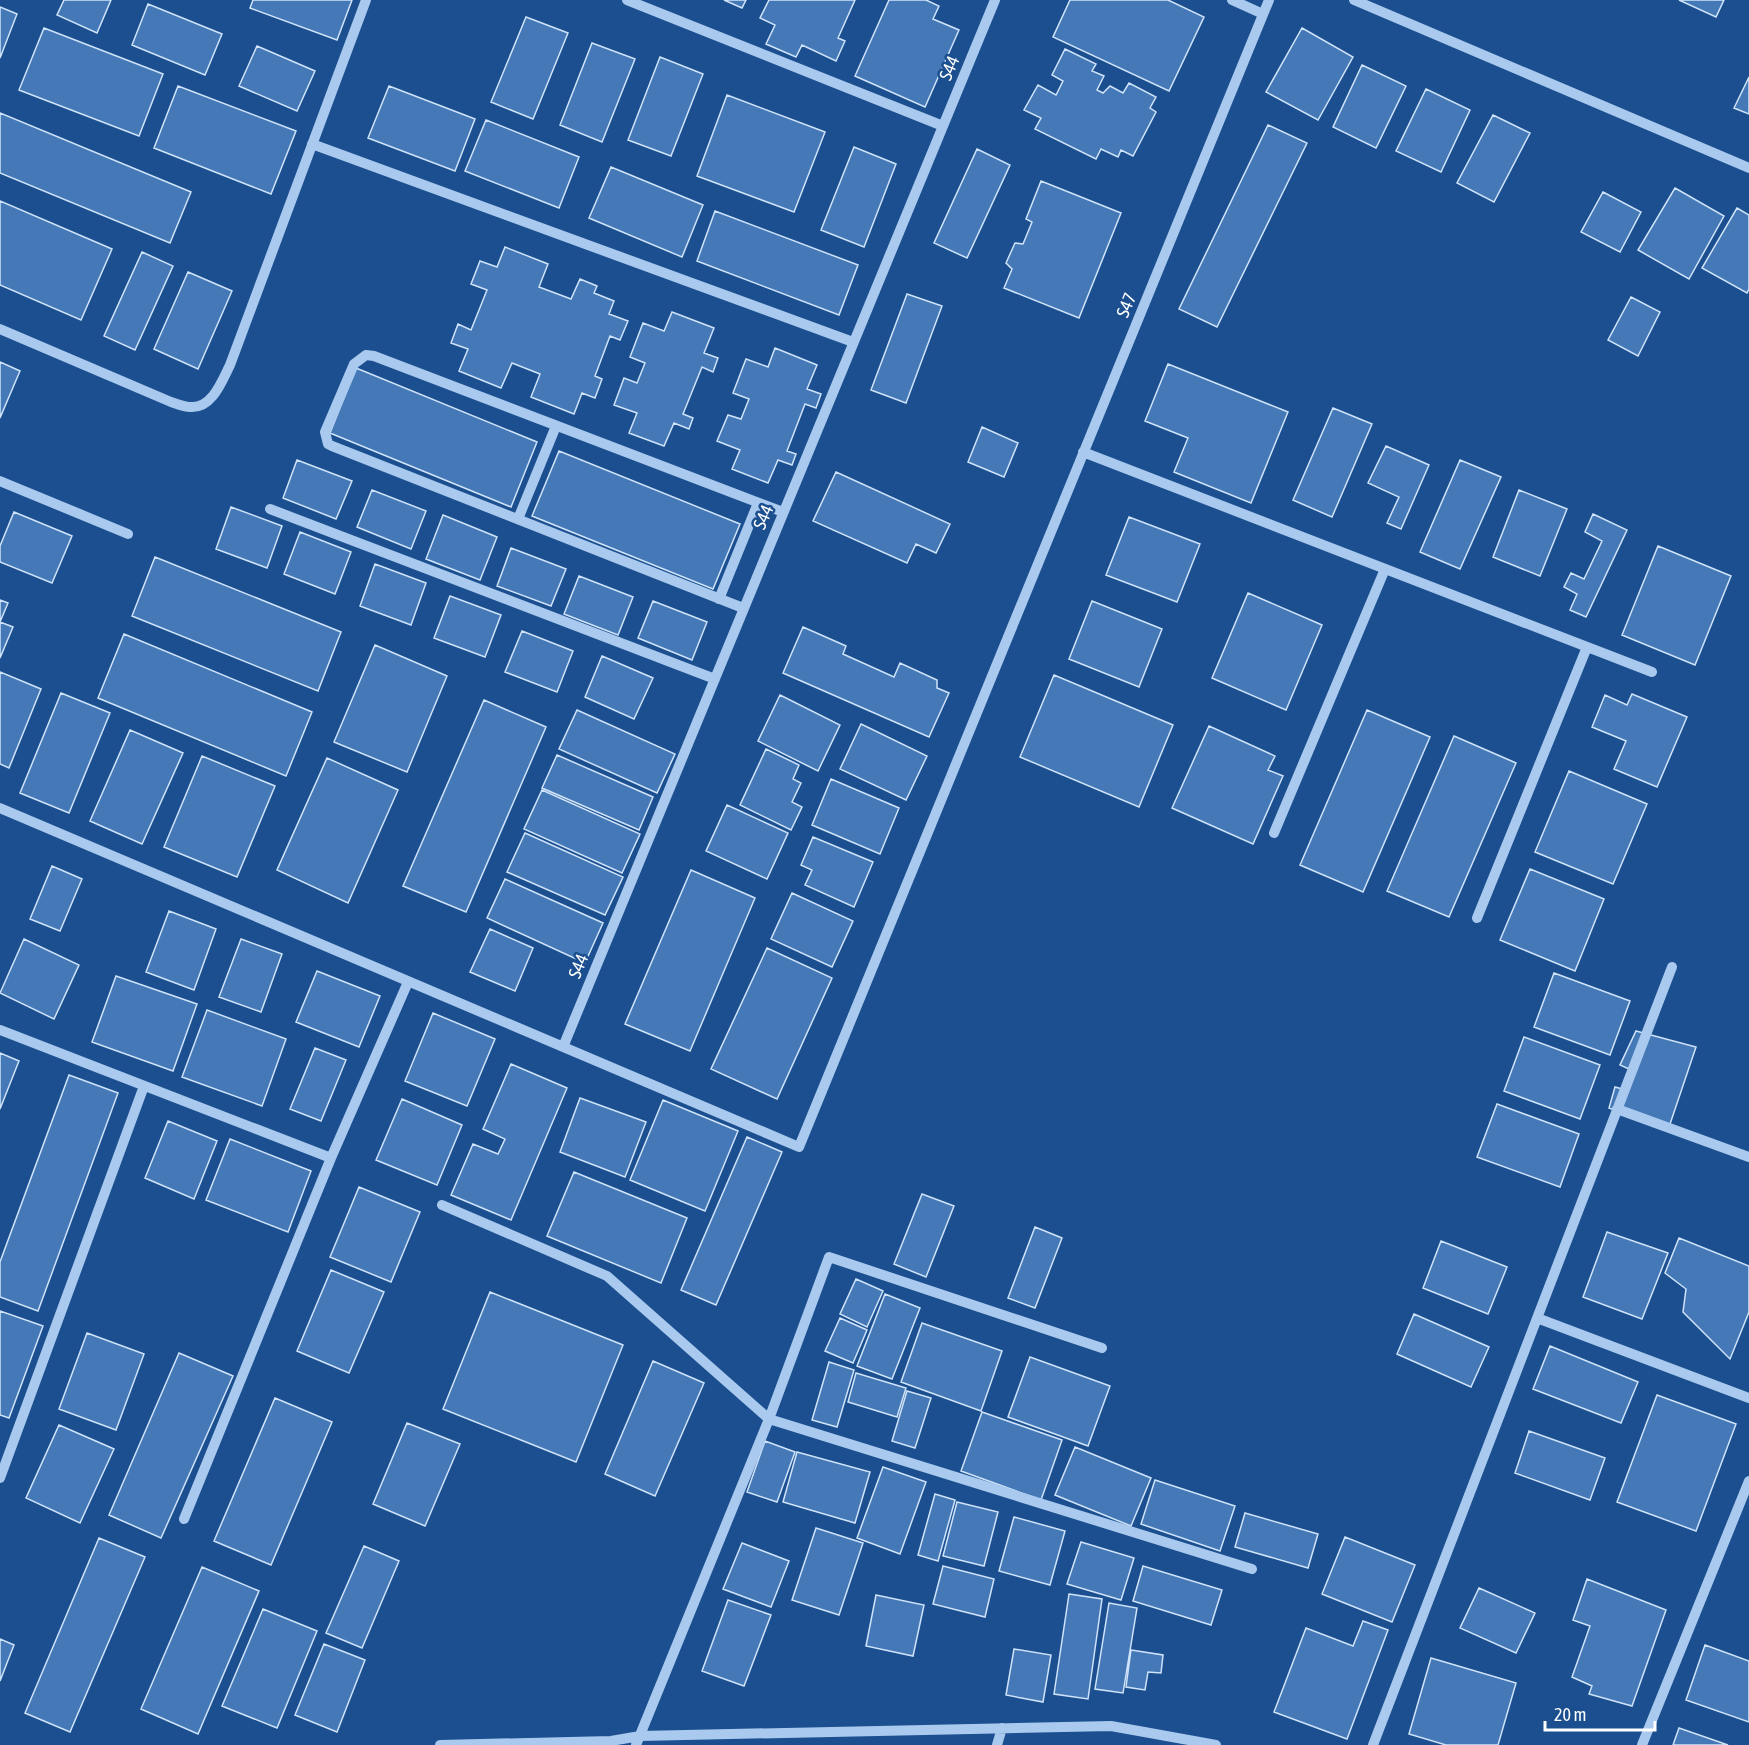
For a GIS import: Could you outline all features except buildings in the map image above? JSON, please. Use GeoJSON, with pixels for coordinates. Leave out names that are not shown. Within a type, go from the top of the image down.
{"type":"FeatureCollection","features":[{"type":"Feature","properties":{"kind":"street"},"geometry":{"type":"LineString","coordinates":[[0,329],[171,402],[191,408],[206,403],[220,386],[230,365],[366,0]]}},
{"type":"Feature","properties":{"kind":"street"},"geometry":{"type":"LineString","coordinates":[[627,0],[943,126]]}},
{"type":"Feature","properties":{"kind":"street","name":"S44"},"geometry":{"type":"LineString","coordinates":[[562,1047],[995,0]]}},
{"type":"Feature","properties":{"kind":"street"},"geometry":{"type":"LineString","coordinates":[[1232,0],[1263,14]]}},
{"type":"Feature","properties":{"kind":"street","name":"S47"},"geometry":{"type":"LineString","coordinates":[[562,1047],[799,1147],[1269,0]]}},
{"type":"Feature","properties":{"kind":"street"},"geometry":{"type":"LineString","coordinates":[[1354,0],[1749,168]]}},
{"type":"Feature","properties":{"kind":"street"},"geometry":{"type":"LineString","coordinates":[[312,144],[853,342]]}},
{"type":"Feature","properties":{"kind":"street"},"geometry":{"type":"LineString","coordinates":[[743,608],[332,446],[326,440],[325,432],[354,364],[366,355],[783,512]]}},
{"type":"Feature","properties":{"kind":"street"},"geometry":{"type":"LineString","coordinates":[[518,519],[556,426]]}},
{"type":"Feature","properties":{"kind":"street"},"geometry":{"type":"LineString","coordinates":[[1083,452],[1652,672]]}},
{"type":"Feature","properties":{"kind":"street"},"geometry":{"type":"LineString","coordinates":[[0,481],[128,534]]}},
{"type":"Feature","properties":{"kind":"street"},"geometry":{"type":"LineString","coordinates":[[719,599],[758,502]]}},
{"type":"Feature","properties":{"kind":"street"},"geometry":{"type":"LineString","coordinates":[[270,509],[715,679]]}},
{"type":"Feature","properties":{"kind":"street"},"geometry":{"type":"LineString","coordinates":[[1274,833],[1385,569]]}},
{"type":"Feature","properties":{"kind":"street"},"geometry":{"type":"LineString","coordinates":[[1477,918],[1587,647]]}},
{"type":"Feature","properties":{"kind":"street"},"geometry":{"type":"LineString","coordinates":[[0,808],[562,1047]]}},
{"type":"Feature","properties":{"kind":"street"},"geometry":{"type":"LineString","coordinates":[[1373,1745],[1672,967]]}},
{"type":"Feature","properties":{"kind":"street"},"geometry":{"type":"LineString","coordinates":[[184,1519],[331,1158],[408,982]]}},
{"type":"Feature","properties":{"kind":"street"},"geometry":{"type":"LineString","coordinates":[[0,1030],[331,1158]]}},
{"type":"Feature","properties":{"kind":"street"},"geometry":{"type":"LineString","coordinates":[[0,1478],[144,1086]]}},
{"type":"Feature","properties":{"kind":"street"},"geometry":{"type":"LineString","coordinates":[[1617,1109],[1749,1158]]}},
{"type":"Feature","properties":{"kind":"street"},"geometry":{"type":"LineString","coordinates":[[442,1206],[607,1276],[769,1419],[1252,1569]]}},
{"type":"Feature","properties":{"kind":"street"},"geometry":{"type":"LineString","coordinates":[[638,1740],[769,1419],[829,1257],[1102,1348]]}},
{"type":"Feature","properties":{"kind":"street"},"geometry":{"type":"LineString","coordinates":[[1537,1318],[1749,1398]]}},
{"type":"Feature","properties":{"kind":"street"},"geometry":{"type":"LineString","coordinates":[[1642,1745],[1749,1481]]}},
{"type":"Feature","properties":{"kind":"street"},"geometry":{"type":"LineString","coordinates":[[440,1745],[1111,1726],[1216,1745]]}},
{"type":"Feature","properties":{"kind":"street"},"geometry":{"type":"LineString","coordinates":[[997,1745],[1002,1728]]}}]}
